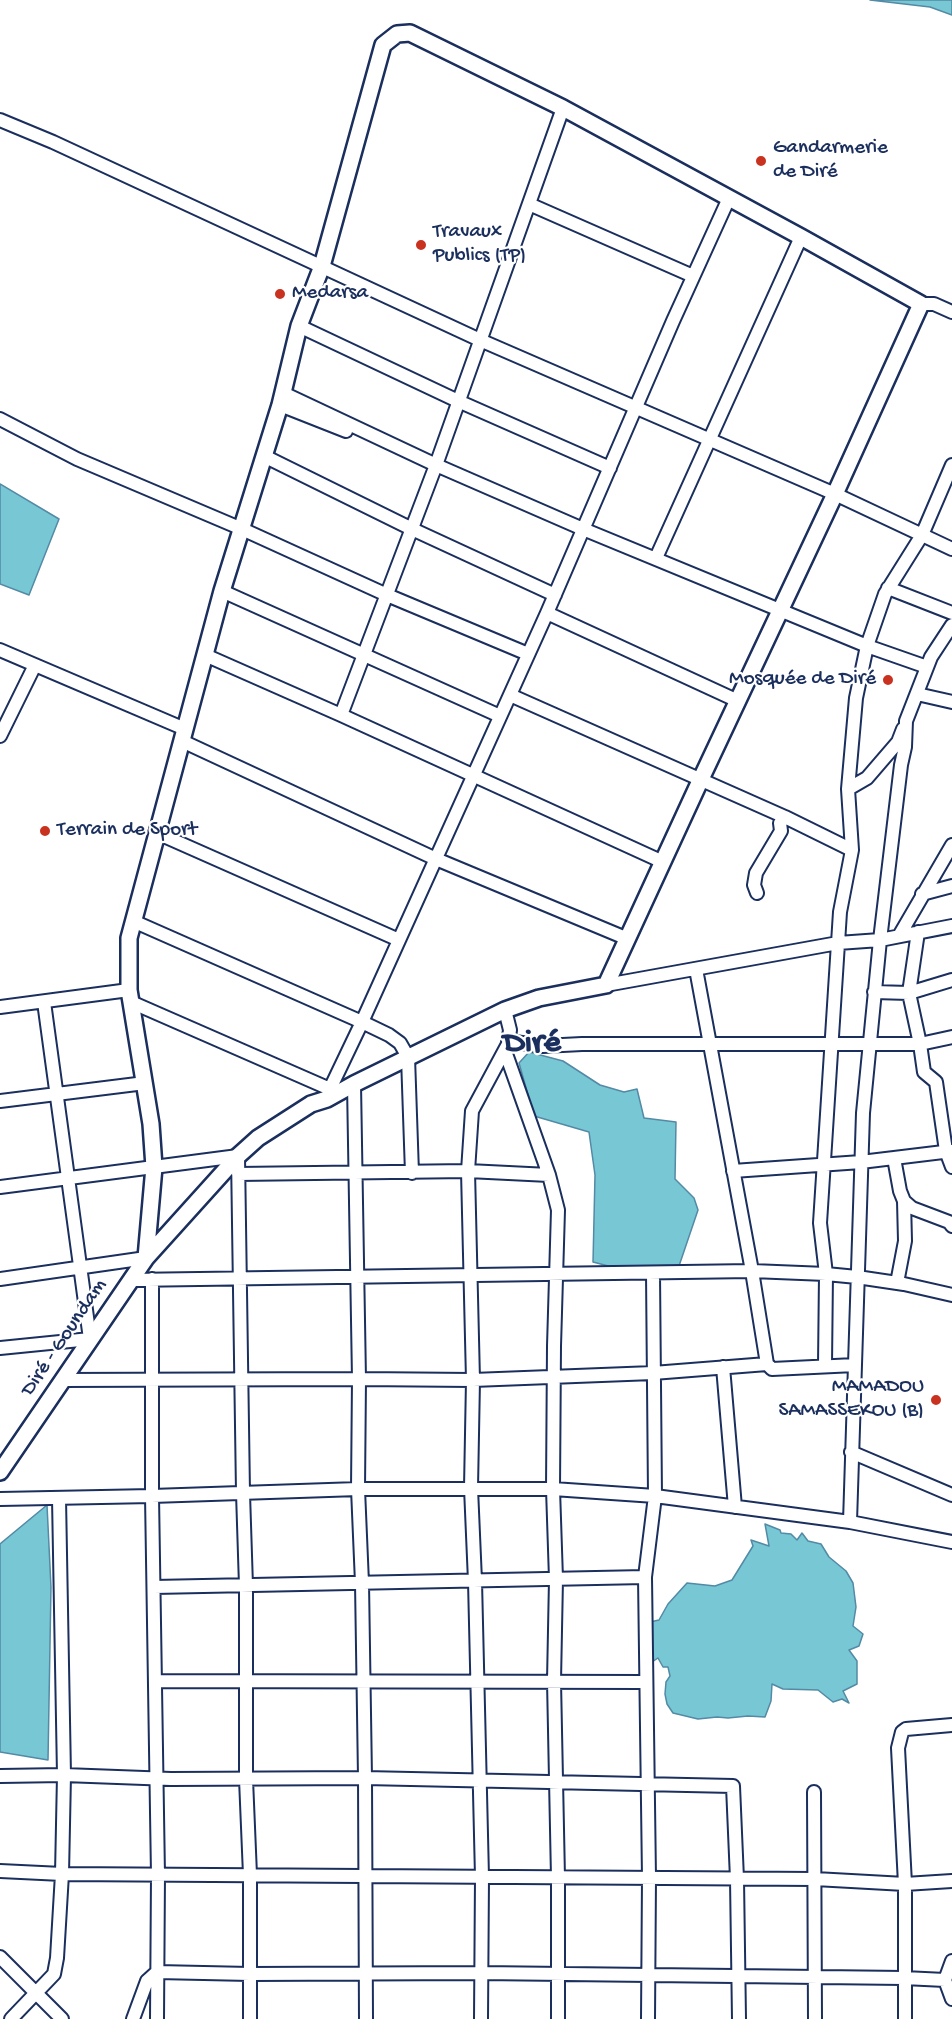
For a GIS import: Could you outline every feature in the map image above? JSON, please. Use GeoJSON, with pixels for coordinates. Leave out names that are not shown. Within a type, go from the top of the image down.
{"type":"FeatureCollection","features":[{"type":"Feature","properties":{"kind":"main road"},"geometry":{"type":"LineString","coordinates":[[146,1258],[154,1167],[151,1124],[130,996],[128,954],[133,921],[222,591],[282,399],[299,326],[322,266],[383,45],[397,34],[410,33],[563,108],[921,304],[836,494],[606,985]]}},
{"type":"Feature","properties":{"kind":"main road","name":"Diré - Goundam"},"geometry":{"type":"LineString","coordinates":[[0,1472],[146,1258],[238,1156],[258,1138],[283,1120],[328,1094],[354,1084],[505,1010],[539,998],[606,985]]}},
{"type":"Feature","properties":{"kind":"street"},"geometry":{"type":"LineString","coordinates":[[341,715],[436,465],[563,108]]}},
{"type":"Feature","properties":{"kind":"street"},"geometry":{"type":"LineString","coordinates":[[0,120],[53,142],[480,340],[836,494],[952,549]]}},
{"type":"Feature","properties":{"kind":"street"},"geometry":{"type":"LineString","coordinates":[[0,1006],[130,996],[328,1094],[547,613],[729,198]]}},
{"type":"Feature","properties":{"kind":"street"},"geometry":{"type":"LineString","coordinates":[[529,204],[693,276]]}},
{"type":"Feature","properties":{"kind":"street"},"geometry":{"type":"LineString","coordinates":[[656,558],[801,237]]}},
{"type":"Feature","properties":{"kind":"street"},"geometry":{"type":"LineString","coordinates":[[921,304],[934,303],[952,312]]}},
{"type":"Feature","properties":{"kind":"street"},"geometry":{"type":"LineString","coordinates":[[299,326],[458,401],[610,468]]}},
{"type":"Feature","properties":{"kind":"street"},"geometry":{"type":"LineString","coordinates":[[282,399],[391,448]]}},
{"type":"Feature","properties":{"kind":"street"},"geometry":{"type":"LineString","coordinates":[[282,399],[583,529],[867,646],[927,667]]}},
{"type":"Feature","properties":{"kind":"street"},"geometry":{"type":"LineString","coordinates":[[0,419],[77,459],[242,529],[387,595],[528,654]]}},
{"type":"Feature","properties":{"kind":"street"},"geometry":{"type":"LineString","coordinates":[[264,456],[412,529],[555,595]]}},
{"type":"Feature","properties":{"kind":"street"},"geometry":{"type":"LineString","coordinates":[[825,1365],[826,1274],[820,1223],[840,912],[852,850],[848,789],[856,698],[867,646],[888,588],[922,535],[952,465]]}},
{"type":"Feature","properties":{"kind":"street"},"geometry":{"type":"LineString","coordinates":[[888,588],[952,614]]}},
{"type":"Feature","properties":{"kind":"street"},"geometry":{"type":"LineString","coordinates":[[222,591],[500,716]]}},
{"type":"Feature","properties":{"kind":"street"},"geometry":{"type":"LineString","coordinates":[[547,613],[738,701]]}},
{"type":"Feature","properties":{"kind":"street"},"geometry":{"type":"LineString","coordinates":[[848,789],[867,778],[898,741],[931,657],[952,625]]}},
{"type":"Feature","properties":{"kind":"street"},"geometry":{"type":"LineString","coordinates":[[0,650],[183,735],[436,859],[628,939]]}},
{"type":"Feature","properties":{"kind":"street"},"geometry":{"type":"LineString","coordinates":[[205,656],[341,715],[663,862]]}},
{"type":"Feature","properties":{"kind":"street"},"geometry":{"type":"LineString","coordinates":[[0,736],[35,665]]}},
{"type":"Feature","properties":{"kind":"street"},"geometry":{"type":"LineString","coordinates":[[916,694],[952,702]]}},
{"type":"Feature","properties":{"kind":"street"},"geometry":{"type":"LineString","coordinates":[[510,695],[784,817],[852,850]]}},
{"type":"Feature","properties":{"kind":"street"},"geometry":{"type":"LineString","coordinates":[[850,1522],[862,1113],[880,940],[905,747],[906,721]]}},
{"type":"Feature","properties":{"kind":"street"},"geometry":{"type":"LineString","coordinates":[[757,893],[754,885],[756,873],[781,831],[780,823],[784,817]]}},
{"type":"Feature","properties":{"kind":"street"},"geometry":{"type":"LineString","coordinates":[[157,832],[399,940]]}},
{"type":"Feature","properties":{"kind":"street"},"geometry":{"type":"LineString","coordinates":[[899,936],[952,845]]}},
{"type":"Feature","properties":{"kind":"street"},"geometry":{"type":"LineString","coordinates":[[922,894],[952,886]]}},
{"type":"Feature","properties":{"kind":"street"},"geometry":{"type":"LineString","coordinates":[[133,921],[362,1022],[400,1043],[408,1057],[412,1173]]}},
{"type":"Feature","properties":{"kind":"street"},"geometry":{"type":"LineString","coordinates":[[606,985],[838,943],[880,940],[952,926]]}},
{"type":"Feature","properties":{"kind":"street"},"geometry":{"type":"LineString","coordinates":[[918,932],[909,993],[924,1072],[936,1082],[952,1167]]}},
{"type":"Feature","properties":{"kind":"street"},"geometry":{"type":"LineString","coordinates":[[696,969],[767,1364],[772,1369],[855,1365]]}},
{"type":"Feature","properties":{"kind":"street"},"geometry":{"type":"LineString","coordinates":[[874,992],[909,993],[952,980]]}},
{"type":"Feature","properties":{"kind":"street"},"geometry":{"type":"LineString","coordinates":[[0,1348],[90,1339],[44,1002]]}},
{"type":"Feature","properties":{"kind":"street"},"geometry":{"type":"LineString","coordinates":[[481,2019],[482,1877],[476,1581],[471,1488],[474,1380],[469,1275],[468,1172],[472,1111],[507,1046],[510,1030],[505,1010]]}},
{"type":"Feature","properties":{"kind":"street"},"geometry":{"type":"LineString","coordinates":[[507,1046],[920,1044],[952,1037]]}},
{"type":"Feature","properties":{"kind":"street"},"geometry":{"type":"LineString","coordinates":[[507,1046],[558,1210],[553,1489],[556,1579],[554,1682],[558,2019]]}},
{"type":"Feature","properties":{"kind":"street"},"geometry":{"type":"LineString","coordinates":[[0,1101],[145,1083]]}},
{"type":"Feature","properties":{"kind":"street"},"geometry":{"type":"LineString","coordinates":[[354,1084],[358,1489],[365,1778],[364,1972],[366,2019]]}},
{"type":"Feature","properties":{"kind":"street"},"geometry":{"type":"LineString","coordinates":[[733,1171],[861,1162],[949,1151]]}},
{"type":"Feature","properties":{"kind":"street"},"geometry":{"type":"LineString","coordinates":[[0,1187],[238,1156],[246,1586],[250,2019]]}},
{"type":"Feature","properties":{"kind":"street"},"geometry":{"type":"LineString","coordinates":[[894,1158],[904,1201],[904,1241],[897,1283]]}},
{"type":"Feature","properties":{"kind":"street"},"geometry":{"type":"LineString","coordinates":[[238,1174],[468,1172],[549,1175]]}},
{"type":"Feature","properties":{"kind":"street"},"geometry":{"type":"LineString","coordinates":[[904,1201],[912,1208],[949,1222],[952,1226]]}},
{"type":"Feature","properties":{"kind":"street"},"geometry":{"type":"LineString","coordinates":[[0,1279],[146,1258]]}},
{"type":"Feature","properties":{"kind":"street"},"geometry":{"type":"LineString","coordinates":[[130,1280],[752,1271],[857,1277],[897,1283],[952,1296]]}},
{"type":"Feature","properties":{"kind":"street"},"geometry":{"type":"LineString","coordinates":[[648,2019],[650,1878],[645,1577],[655,1496],[653,1273]]}},
{"type":"Feature","properties":{"kind":"street"},"geometry":{"type":"LineString","coordinates":[[152,1279],[152,1496],[158,1875],[157,2019]]}},
{"type":"Feature","properties":{"kind":"street"},"geometry":{"type":"LineString","coordinates":[[62,1380],[474,1380],[653,1373],[767,1364]]}},
{"type":"Feature","properties":{"kind":"street"},"geometry":{"type":"LineString","coordinates":[[723,1367],[735,1507]]}},
{"type":"Feature","properties":{"kind":"street"},"geometry":{"type":"LineString","coordinates":[[851,1452],[952,1495]]}},
{"type":"Feature","properties":{"kind":"street"},"geometry":{"type":"LineString","coordinates":[[0,1499],[358,1489],[553,1489],[655,1496],[850,1522],[952,1542]]}},
{"type":"Feature","properties":{"kind":"street"},"geometry":{"type":"LineString","coordinates":[[11,2019],[54,1974],[56,1969],[62,1874],[64,1775],[58,1498]]}},
{"type":"Feature","properties":{"kind":"street"},"geometry":{"type":"LineString","coordinates":[[154,1587],[645,1577]]}},
{"type":"Feature","properties":{"kind":"street"},"geometry":{"type":"LineString","coordinates":[[155,1681],[646,1682]]}},
{"type":"Feature","properties":{"kind":"street"},"geometry":{"type":"LineString","coordinates":[[905,2019],[905,1884],[898,1748],[902,1732],[906,1728],[952,1725]]}},
{"type":"Feature","properties":{"kind":"street"},"geometry":{"type":"LineString","coordinates":[[0,1776],[365,1778],[733,1786],[739,2019]]}},
{"type":"Feature","properties":{"kind":"street"},"geometry":{"type":"LineString","coordinates":[[814,1792],[815,2019]]}},
{"type":"Feature","properties":{"kind":"street"},"geometry":{"type":"LineString","coordinates":[[0,1871],[158,1875],[815,1879],[905,1884],[952,1881]]}},
{"type":"Feature","properties":{"kind":"street"},"geometry":{"type":"LineString","coordinates":[[0,1957],[62,2019]]}},
{"type":"Feature","properties":{"kind":"street"},"geometry":{"type":"LineString","coordinates":[[952,1961],[945,1980],[952,1999]]}},
{"type":"Feature","properties":{"kind":"street"},"geometry":{"type":"LineString","coordinates":[[133,2019],[139,2009],[147,1981],[157,1972],[481,1973],[945,1980]]}},
{"type":"Feature","properties":{"kind":"water"},"geometry":{"type":"Polygon","coordinates":[[[870,0],[952,0],[952,15],[930,7],[870,0]]]}},
{"type":"Feature","properties":{"kind":"water"},"geometry":{"type":"Polygon","coordinates":[[[0,484],[59,519],[29,595],[0,584],[0,484]]]}},
{"type":"Feature","properties":{"kind":"water"},"geometry":{"type":"Polygon","coordinates":[[[529,1052],[563,1061],[600,1085],[624,1092],[637,1089],[644,1118],[676,1122],[675,1179],[694,1198],[698,1210],[679,1266],[612,1267],[593,1262],[595,1175],[589,1132],[534,1116],[519,1063],[529,1052]]]}},
{"type":"Feature","properties":{"kind":"water"},"geometry":{"type":"Polygon","coordinates":[[[47,1505],[51,1587],[48,1760],[0,1752],[0,1544],[47,1505]]]}},
{"type":"Feature","properties":{"kind":"water"},"geometry":{"type":"Polygon","coordinates":[[[765,1524],[780,1530],[781,1533],[791,1534],[797,1540],[802,1533],[808,1541],[821,1544],[829,1557],[846,1571],[853,1583],[856,1607],[853,1626],[863,1634],[859,1646],[849,1650],[857,1661],[857,1684],[843,1691],[849,1703],[842,1699],[833,1702],[818,1690],[783,1689],[772,1684],[771,1701],[765,1717],[698,1719],[673,1713],[667,1704],[665,1694],[666,1682],[670,1676],[668,1667],[663,1667],[658,1658],[646,1666],[640,1645],[641,1624],[659,1620],[668,1604],[687,1583],[715,1586],[732,1580],[753,1546],[751,1540],[769,1546],[765,1524]]]}},
{"type":"Feature","properties":{"kind":"place","name":"Gandarmerie de Diré"},"geometry":{"type":"Point","coordinates":[761,161]}},
{"type":"Feature","properties":{"kind":"place","name":"Travaux Publics (TP)"},"geometry":{"type":"Point","coordinates":[421,245]}},
{"type":"Feature","properties":{"kind":"place","name":"Medarsa"},"geometry":{"type":"Point","coordinates":[280,294]}},
{"type":"Feature","properties":{"kind":"place","name":"Mosquée de Diré"},"geometry":{"type":"Point","coordinates":[888,680]}},
{"type":"Feature","properties":{"kind":"place","name":"Terrain de Sport"},"geometry":{"type":"Point","coordinates":[45,831]}},
{"type":"Feature","properties":{"kind":"place","name":"MAMADOU SAMASSEKOU (B)"},"geometry":{"type":"Point","coordinates":[936,1400]}},
{"type":"Feature","properties":{"kind":"district","name":"Diré"},"geometry":{"type":"Point","coordinates":[532,1045]}}]}
